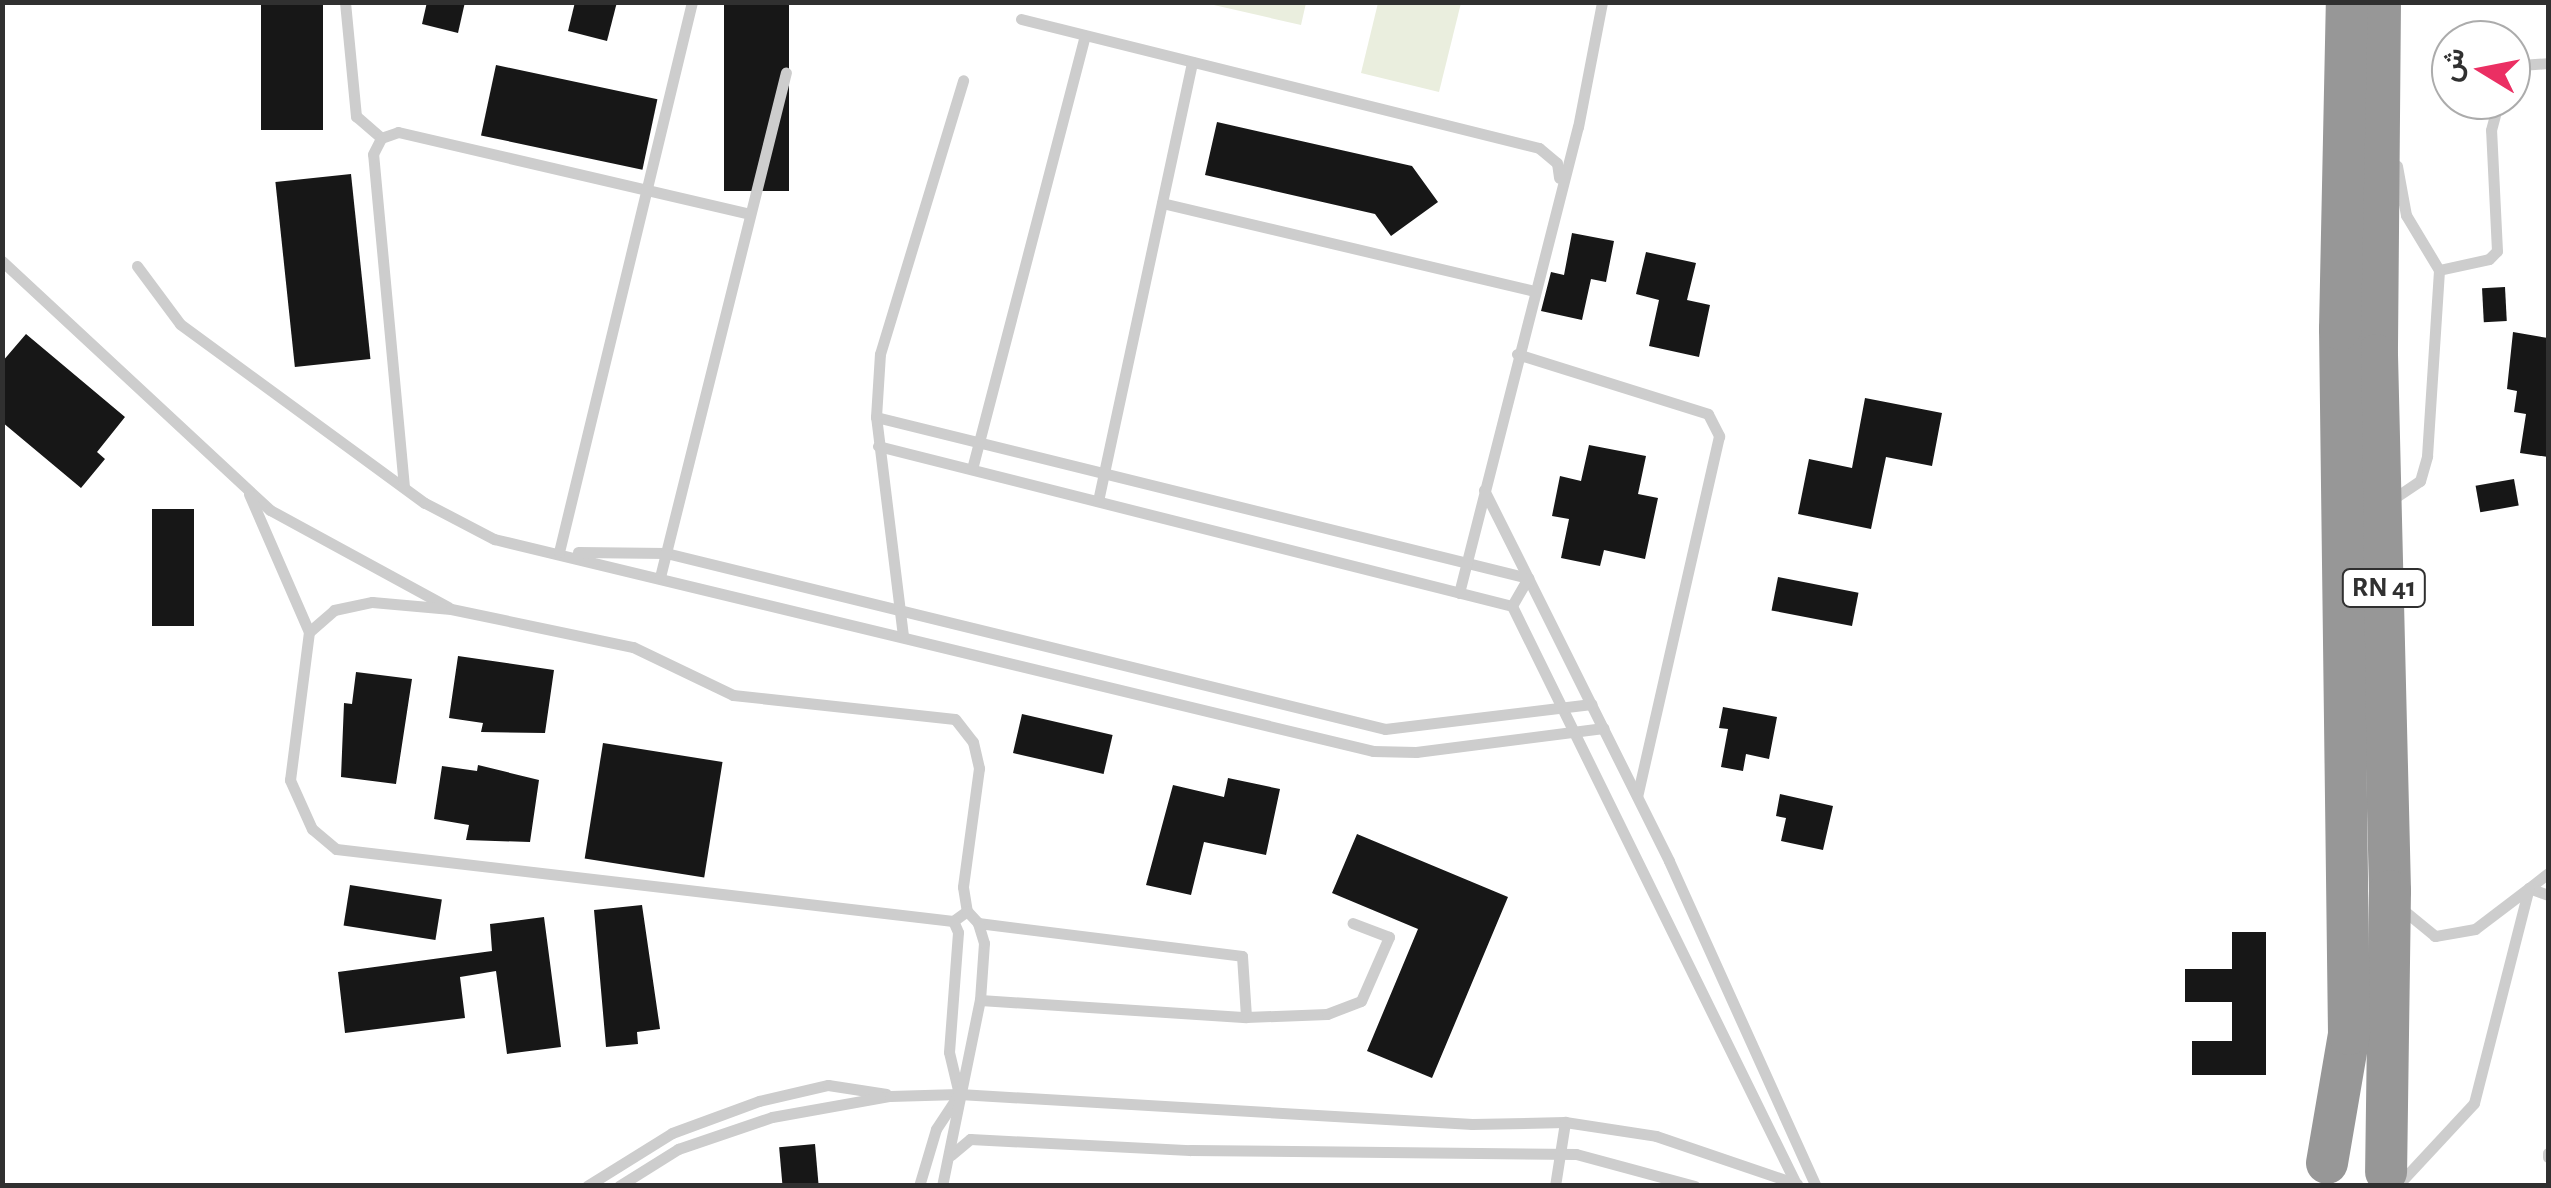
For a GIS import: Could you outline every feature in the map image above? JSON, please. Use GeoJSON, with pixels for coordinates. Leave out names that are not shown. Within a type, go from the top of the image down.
{"type":"FeatureCollection","features":[{"type":"Feature","properties":{"kind":"highway","name":"RN 41"},"geometry":{"type":"LineString","coordinates":[[2321,1174],[2350,1034],[2340,330],[2347,2]]}},
{"type":"Feature","properties":{"kind":"highway","name":"RN 41"},"geometry":{"type":"LineString","coordinates":[[2380,2],[2391,1181]]}},
{"type":"Feature","properties":{"kind":"highway"},"geometry":{"type":"LineString","coordinates":[[2321,1174],[2353,1152],[2391,1181]]}},
{"type":"Feature","properties":{"kind":"lane"},"geometry":{"type":"LineString","coordinates":[[345,2],[356,116],[381,138]]}},
{"type":"Feature","properties":{"kind":"lane"},"geometry":{"type":"LineString","coordinates":[[560,552],[692,2]]}},
{"type":"Feature","properties":{"kind":"lane"},"geometry":{"type":"LineString","coordinates":[[1460,593],[1560,182],[1578,127],[1602,2]]}},
{"type":"Feature","properties":{"kind":"lane"},"geometry":{"type":"LineString","coordinates":[[1021,20],[1539,148],[1557,163],[1560,182]]}},
{"type":"Feature","properties":{"kind":"lane"},"geometry":{"type":"LineString","coordinates":[[972,469],[1085,35]]}},
{"type":"Feature","properties":{"kind":"lane"},"geometry":{"type":"LineString","coordinates":[[1098,502],[1192,62]]}},
{"type":"Feature","properties":{"kind":"lane"},"geometry":{"type":"LineString","coordinates":[[660,577],[786,72]]}},
{"type":"Feature","properties":{"kind":"lane"},"geometry":{"type":"LineString","coordinates":[[903,636],[878,446],[880,354],[964,80]]}},
{"type":"Feature","properties":{"kind":"lane"},"geometry":{"type":"LineString","coordinates":[[2439,270],[2489,259],[2497,251],[2494,120]]}},
{"type":"Feature","properties":{"kind":"lane"},"geometry":{"type":"LineString","coordinates":[[404,488],[374,154],[381,138],[398,132],[750,214]]}},
{"type":"Feature","properties":{"kind":"lane"},"geometry":{"type":"LineString","coordinates":[[2380,137],[2397,164],[2406,215],[2439,270],[2427,456],[2420,481],[2382,506]]}},
{"type":"Feature","properties":{"kind":"lane"},"geometry":{"type":"LineString","coordinates":[[1162,203],[1533,291]]}},
{"type":"Feature","properties":{"kind":"lane"},"geometry":{"type":"LineString","coordinates":[[2,260],[270,510],[451,609]]}},
{"type":"Feature","properties":{"kind":"lane"},"geometry":{"type":"LineString","coordinates":[[137,266],[180,324],[404,488],[494,539],[1374,751],[1416,752],[1603,728]]}},
{"type":"Feature","properties":{"kind":"lane"},"geometry":{"type":"LineString","coordinates":[[1518,354],[1708,414],[1719,436],[1637,796]]}},
{"type":"Feature","properties":{"kind":"lane"},"geometry":{"type":"LineString","coordinates":[[876,417],[1528,578]]}},
{"type":"Feature","properties":{"kind":"lane"},"geometry":{"type":"LineString","coordinates":[[878,446],[1512,606],[1798,1185]]}},
{"type":"Feature","properties":{"kind":"lane"},"geometry":{"type":"LineString","coordinates":[[1484,489],[1637,796],[1816,1186]]}},
{"type":"Feature","properties":{"kind":"lane"},"geometry":{"type":"LineString","coordinates":[[247,490],[309,632],[290,780],[312,829],[336,849],[953,921],[966,911]]}},
{"type":"Feature","properties":{"kind":"lane"},"geometry":{"type":"LineString","coordinates":[[560,552],[666,553],[1385,729],[1591,704]]}},
{"type":"Feature","properties":{"kind":"lane"},"geometry":{"type":"LineString","coordinates":[[1512,606],[1528,578]]}},
{"type":"Feature","properties":{"kind":"lane"},"geometry":{"type":"LineString","coordinates":[[309,632],[334,610],[372,602],[451,609],[633,647],[733,695],[955,719],[973,742],[980,768],[963,887],[966,911],[978,923],[984,943],[980,1000],[942,1186]]}},
{"type":"Feature","properties":{"kind":"lane"},"geometry":{"type":"LineString","coordinates":[[2390,891],[2407,916],[2435,936],[2476,929],[2548,873]]}},
{"type":"Feature","properties":{"kind":"lane"},"geometry":{"type":"LineString","coordinates":[[2529,888],[2548,895]]}},
{"type":"Feature","properties":{"kind":"lane"},"geometry":{"type":"LineString","coordinates":[[2391,1181],[2474,1102],[2529,888]]}},
{"type":"Feature","properties":{"kind":"lane"},"geometry":{"type":"LineString","coordinates":[[919,1186],[936,1129],[959,1094],[950,1052],[958,932],[953,921]]}},
{"type":"Feature","properties":{"kind":"lane"},"geometry":{"type":"LineString","coordinates":[[978,923],[1242,956],[1246,1017]]}},
{"type":"Feature","properties":{"kind":"lane"},"geometry":{"type":"LineString","coordinates":[[980,1000],[1246,1017],[1328,1014],[1361,1001],[1389,937],[1352,923]]}},
{"type":"Feature","properties":{"kind":"lane"},"geometry":{"type":"LineString","coordinates":[[587,1186],[672,1133],[759,1101],[828,1085],[890,1096]]}},
{"type":"Feature","properties":{"kind":"lane"},"geometry":{"type":"LineString","coordinates":[[620,1186],[678,1149],[722,1132],[890,1096],[959,1094],[1472,1124],[1565,1122],[1656,1136],[1798,1185]]}},
{"type":"Feature","properties":{"kind":"lane"},"geometry":{"type":"LineString","coordinates":[[1555,1186],[1565,1122]]}},
{"type":"Feature","properties":{"kind":"lane"},"geometry":{"type":"LineString","coordinates":[[951,1155],[970,1140],[1190,1150],[1560,1154],[1695,1186]]}},
{"type":"Feature","properties":{"kind":"green space"},"geometry":{"type":"Polygon","coordinates":[[[1306,2],[1301,25],[1205,3],[1306,2]]]}},
{"type":"Feature","properties":{"kind":"green space"},"geometry":{"type":"Polygon","coordinates":[[[1378,3],[1461,3],[1439,92],[1361,73],[1378,3]]]}},
{"type":"Feature","properties":{"kind":"building"},"geometry":{"type":"Polygon","coordinates":[[[261,2],[323,2],[323,130],[261,130],[261,2]]]}},
{"type":"Feature","properties":{"kind":"building"},"geometry":{"type":"Polygon","coordinates":[[[427,2],[465,2],[458,33],[422,24],[427,2]]]}},
{"type":"Feature","properties":{"kind":"building"},"geometry":{"type":"Polygon","coordinates":[[[575,2],[617,2],[607,41],[568,31],[575,2]]]}},
{"type":"Feature","properties":{"kind":"building"},"geometry":{"type":"Polygon","coordinates":[[[724,2],[789,2],[789,191],[724,191],[724,2]]]}},
{"type":"Feature","properties":{"kind":"building"},"geometry":{"type":"Polygon","coordinates":[[[496,65],[657,99],[642,170],[481,135],[496,65]]]}},
{"type":"Feature","properties":{"kind":"building"},"geometry":{"type":"Polygon","coordinates":[[[1217,122],[1412,166],[1438,202],[1391,236],[1375,214],[1205,175],[1217,122]]]}},
{"type":"Feature","properties":{"kind":"building"},"geometry":{"type":"Polygon","coordinates":[[[351,174],[370,359],[295,367],[275,182],[351,174]]]}},
{"type":"Feature","properties":{"kind":"building"},"geometry":{"type":"Polygon","coordinates":[[[1572,233],[1614,241],[1606,282],[1591,279],[1582,320],[1541,311],[1551,272],[1564,275],[1572,233]]]}},
{"type":"Feature","properties":{"kind":"building"},"geometry":{"type":"Polygon","coordinates":[[[1646,252],[1696,263],[1687,300],[1710,305],[1699,357],[1649,346],[1659,300],[1636,294],[1646,252]]]}},
{"type":"Feature","properties":{"kind":"building"},"geometry":{"type":"Polygon","coordinates":[[[2505,287],[2507,321],[2484,322],[2482,288],[2505,287]]]}},
{"type":"Feature","properties":{"kind":"building"},"geometry":{"type":"Polygon","coordinates":[[[2513,332],[2548,338],[2548,457],[2520,453],[2526,414],[2514,412],[2517,391],[2507,389],[2513,332]]]}},
{"type":"Feature","properties":{"kind":"building"},"geometry":{"type":"Polygon","coordinates":[[[26,334],[125,417],[97,452],[105,459],[81,488],[2,422],[2,362],[26,334]]]}},
{"type":"Feature","properties":{"kind":"building"},"geometry":{"type":"Polygon","coordinates":[[[1865,398],[1942,413],[1932,466],[1886,457],[1871,529],[1798,514],[1809,459],[1852,468],[1865,398]]]}},
{"type":"Feature","properties":{"kind":"building"},"geometry":{"type":"Polygon","coordinates":[[[1589,445],[1646,456],[1638,494],[1658,498],[1645,559],[1604,550],[1600,566],[1561,558],[1569,519],[1552,516],[1560,476],[1581,481],[1589,445]]]}},
{"type":"Feature","properties":{"kind":"building"},"geometry":{"type":"Polygon","coordinates":[[[2514,479],[2519,506],[2480,512],[2476,486],[2514,479]]]}},
{"type":"Feature","properties":{"kind":"building"},"geometry":{"type":"Polygon","coordinates":[[[152,509],[194,509],[194,626],[152,626],[152,509]]]}},
{"type":"Feature","properties":{"kind":"building"},"geometry":{"type":"Polygon","coordinates":[[[1778,577],[1858,593],[1852,626],[1772,610],[1778,577]]]}},
{"type":"Feature","properties":{"kind":"building"},"geometry":{"type":"Polygon","coordinates":[[[458,656],[554,670],[545,733],[481,732],[483,723],[449,718],[458,656]]]}},
{"type":"Feature","properties":{"kind":"building"},"geometry":{"type":"Polygon","coordinates":[[[356,672],[412,679],[396,784],[341,777],[344,703],[352,704],[356,672]]]}},
{"type":"Feature","properties":{"kind":"building"},"geometry":{"type":"Polygon","coordinates":[[[1723,707],[1777,717],[1769,759],[1746,754],[1743,771],[1721,767],[1728,729],[1719,728],[1723,707]]]}},
{"type":"Feature","properties":{"kind":"building"},"geometry":{"type":"Polygon","coordinates":[[[1022,714],[1113,735],[1104,774],[1013,753],[1022,714]]]}},
{"type":"Feature","properties":{"kind":"building"},"geometry":{"type":"Polygon","coordinates":[[[603,743],[723,762],[704,877],[585,859],[603,743]]]}},
{"type":"Feature","properties":{"kind":"building"},"geometry":{"type":"Polygon","coordinates":[[[478,765],[539,780],[530,842],[466,840],[469,825],[434,819],[442,766],[477,771],[478,765]]]}},
{"type":"Feature","properties":{"kind":"building"},"geometry":{"type":"Polygon","coordinates":[[[1228,778],[1280,789],[1266,855],[1204,842],[1191,895],[1146,885],[1173,785],[1224,797],[1228,778]]]}},
{"type":"Feature","properties":{"kind":"building"},"geometry":{"type":"Polygon","coordinates":[[[1780,794],[1833,806],[1823,850],[1781,841],[1786,818],[1776,816],[1780,794]]]}},
{"type":"Feature","properties":{"kind":"building"},"geometry":{"type":"Polygon","coordinates":[[[1357,834],[1508,897],[1432,1078],[1367,1051],[1418,929],[1332,893],[1357,834]]]}},
{"type":"Feature","properties":{"kind":"building"},"geometry":{"type":"Polygon","coordinates":[[[350,885],[442,900],[435,940],[344,925],[350,885]]]}},
{"type":"Feature","properties":{"kind":"building"},"geometry":{"type":"Polygon","coordinates":[[[642,905],[660,1029],[637,1032],[638,1044],[606,1047],[594,910],[642,905]]]}},
{"type":"Feature","properties":{"kind":"building"},"geometry":{"type":"Polygon","coordinates":[[[544,917],[561,1047],[507,1054],[496,971],[460,977],[465,1018],[345,1033],[338,972],[492,951],[490,924],[544,917]]]}},
{"type":"Feature","properties":{"kind":"building"},"geometry":{"type":"Polygon","coordinates":[[[2232,932],[2266,932],[2266,1075],[2192,1075],[2192,1041],[2232,1041],[2232,1002],[2185,1002],[2185,969],[2232,969],[2232,932]]]}},
{"type":"Feature","properties":{"kind":"building"},"geometry":{"type":"Polygon","coordinates":[[[815,1144],[819,1186],[783,1186],[779,1147],[815,1144]]]}}]}
